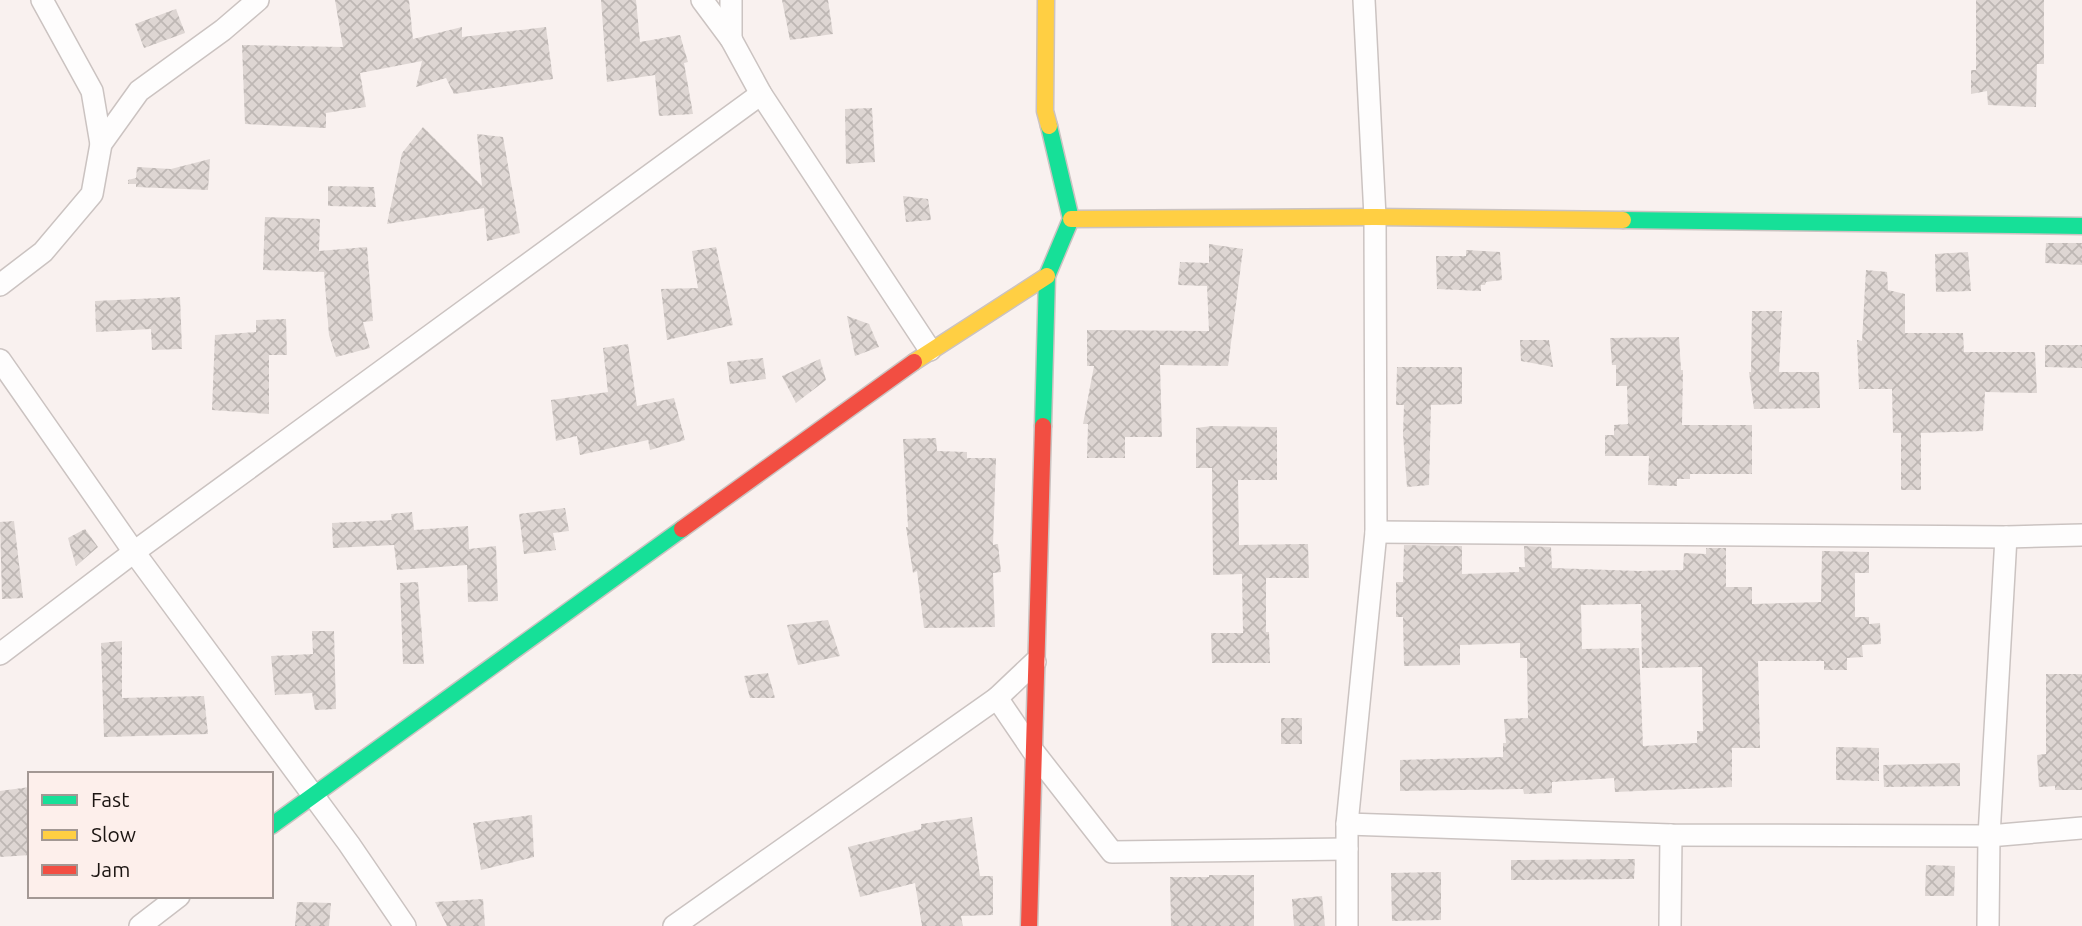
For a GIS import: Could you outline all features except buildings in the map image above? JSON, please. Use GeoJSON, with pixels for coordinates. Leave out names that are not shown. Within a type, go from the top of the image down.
{"type":"FeatureCollection","features":[{"type":"Feature","properties":{"kind":"street"},"geometry":{"type":"LineString","coordinates":[[0,285],[43,252],[92,194],[101,144],[92,90],[42,0]]}},
{"type":"Feature","properties":{"kind":"street"},"geometry":{"type":"LineString","coordinates":[[101,144],[139,91],[223,30],[258,0]]}},
{"type":"Feature","properties":{"kind":"street"},"geometry":{"type":"LineString","coordinates":[[702,0],[731,39],[761,94],[930,350]]}},
{"type":"Feature","properties":{"kind":"street"},"geometry":{"type":"LineString","coordinates":[[731,39],[732,0]]}},
{"type":"Feature","properties":{"kind":"street"},"geometry":{"type":"LineString","coordinates":[[1029,926],[1047,276],[1071,219],[1045,111],[1046,0]]}},
{"type":"Feature","properties":{"kind":"street"},"geometry":{"type":"LineString","coordinates":[[1347,926],[1347,824],[1377,532],[1375,217],[1364,0]]}},
{"type":"Feature","properties":{"kind":"street"},"geometry":{"type":"LineString","coordinates":[[0,654],[134,552],[761,94]]}},
{"type":"Feature","properties":{"kind":"street"},"geometry":{"type":"LineString","coordinates":[[1071,219],[1375,217],[2082,226]]}},
{"type":"Feature","properties":{"kind":"street"},"geometry":{"type":"LineString","coordinates":[[273,823],[930,350],[1047,276]]}},
{"type":"Feature","properties":{"kind":"street"},"geometry":{"type":"LineString","coordinates":[[0,360],[134,552],[312,794],[405,926]]}},
{"type":"Feature","properties":{"kind":"street"},"geometry":{"type":"LineString","coordinates":[[1377,532],[2007,537],[2082,535]]}},
{"type":"Feature","properties":{"kind":"street"},"geometry":{"type":"LineString","coordinates":[[1988,926],[1989,836],[2007,537]]}},
{"type":"Feature","properties":{"kind":"street"},"geometry":{"type":"LineString","coordinates":[[674,926],[997,698],[1035,662]]}},
{"type":"Feature","properties":{"kind":"street"},"geometry":{"type":"LineString","coordinates":[[997,698],[1033,751],[1112,852],[1347,849]]}},
{"type":"Feature","properties":{"kind":"street"},"geometry":{"type":"LineString","coordinates":[[1347,824],[1671,835],[1989,836],[2082,828]]}},
{"type":"Feature","properties":{"kind":"street"},"geometry":{"type":"LineString","coordinates":[[1670,926],[1671,835]]}},
{"type":"Feature","properties":{"kind":"street"},"geometry":{"type":"LineString","coordinates":[[140,926],[176,898]]}},
{"type":"Feature","properties":{"kind":"traffic: fast"},"geometry":{"type":"LineString","coordinates":[[1043,426],[1047,276],[1071,219],[1049,126]]}},
{"type":"Feature","properties":{"kind":"traffic: fast"},"geometry":{"type":"LineString","coordinates":[[1623,220],[2082,226]]}},
{"type":"Feature","properties":{"kind":"traffic: fast"},"geometry":{"type":"LineString","coordinates":[[273,825],[682,529]]}},
{"type":"Feature","properties":{"kind":"traffic: slow"},"geometry":{"type":"LineString","coordinates":[[1046,0],[1045,111],[1049,126]]}},
{"type":"Feature","properties":{"kind":"traffic: slow"},"geometry":{"type":"LineString","coordinates":[[1071,219],[1375,217],[1623,220]]}},
{"type":"Feature","properties":{"kind":"traffic: slow"},"geometry":{"type":"LineString","coordinates":[[914,362],[1047,276]]}},
{"type":"Feature","properties":{"kind":"traffic: jam"},"geometry":{"type":"LineString","coordinates":[[682,529],[914,362]]}},
{"type":"Feature","properties":{"kind":"traffic: jam"},"geometry":{"type":"LineString","coordinates":[[1029,926],[1043,426]]}}]}
